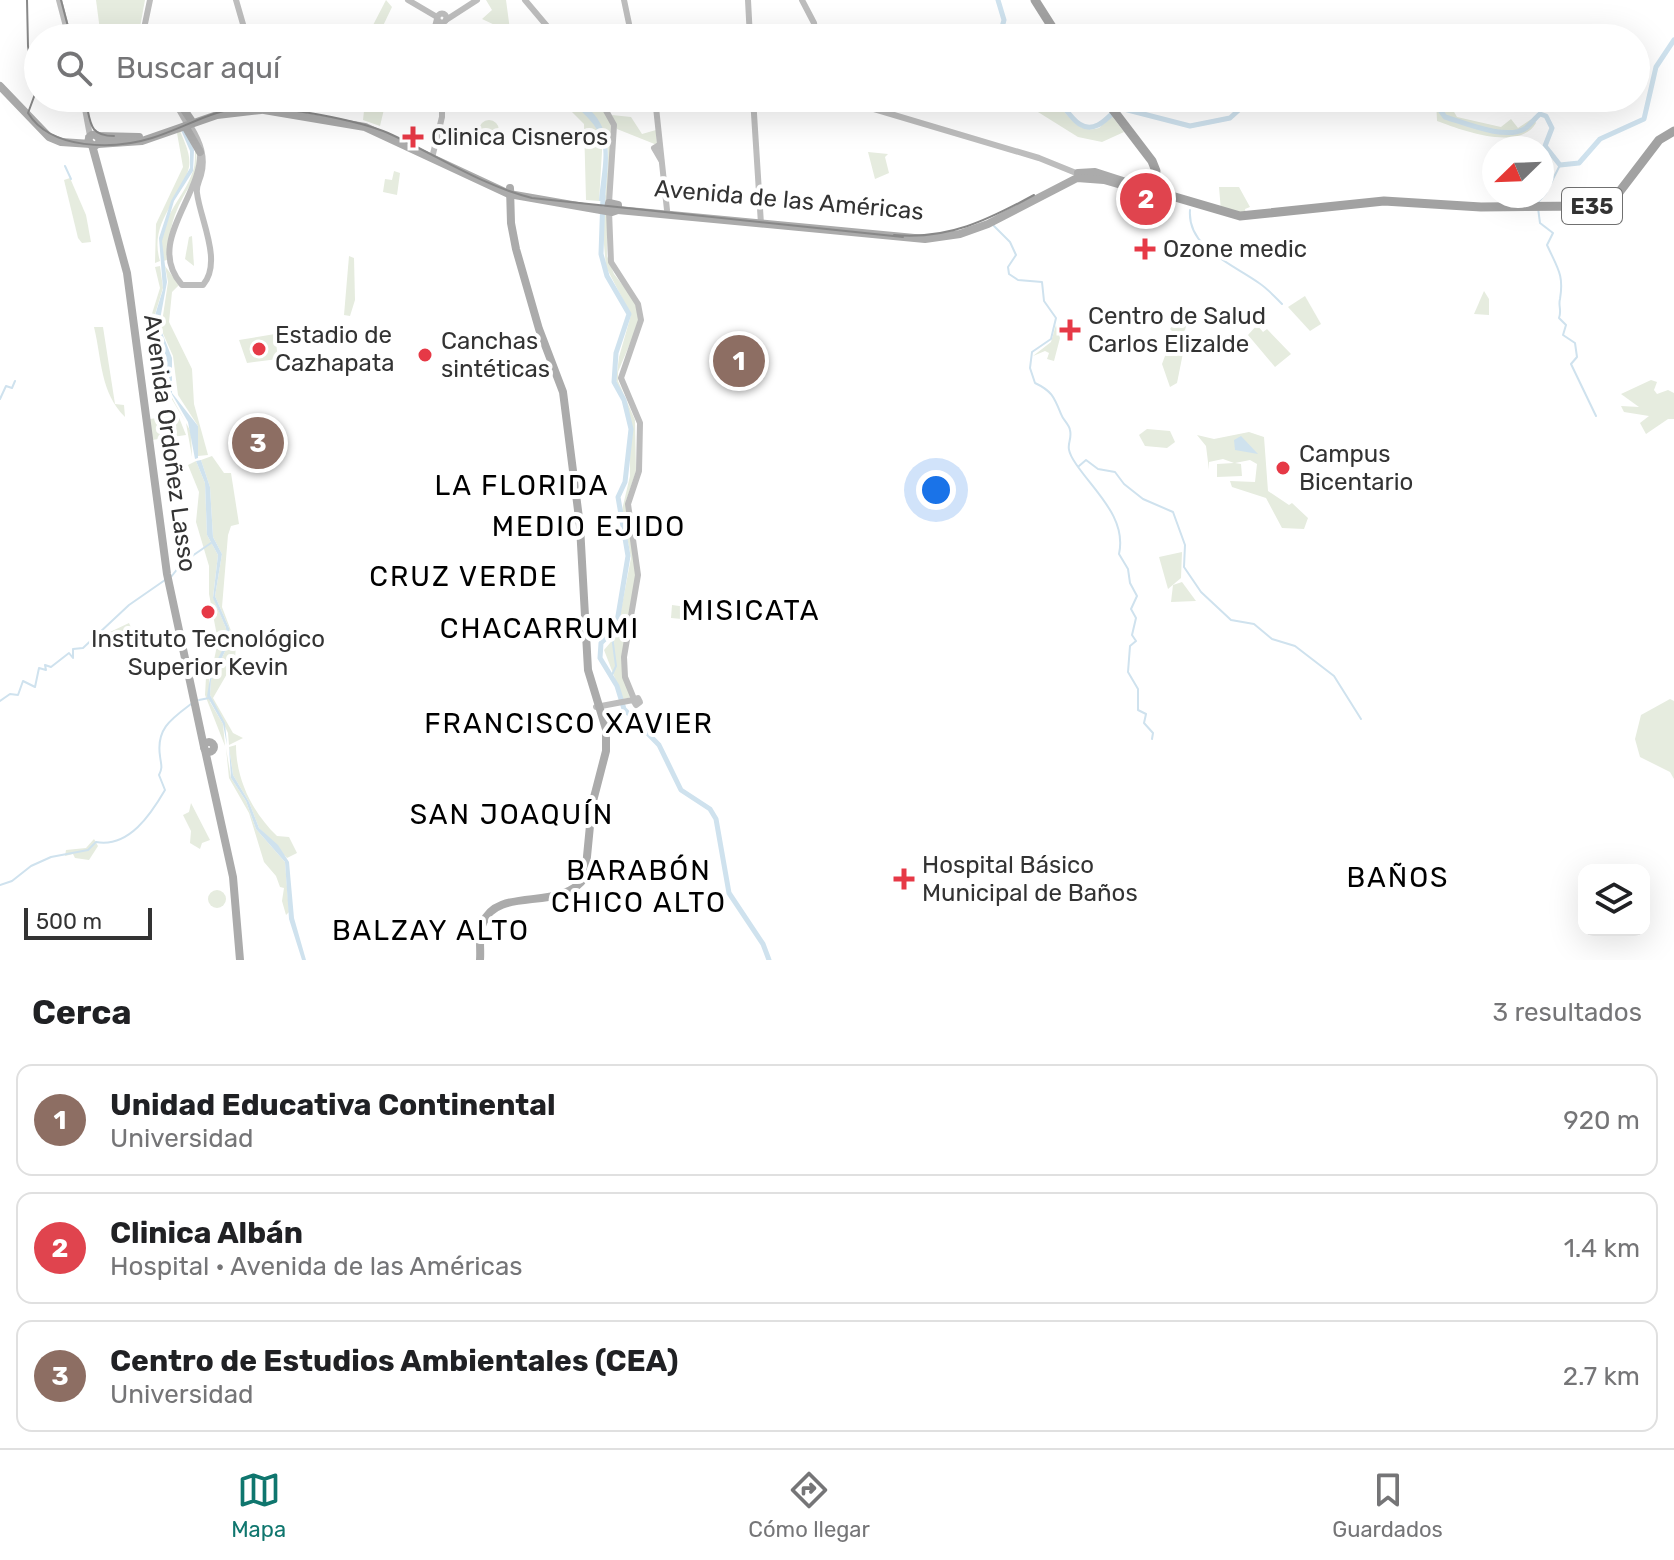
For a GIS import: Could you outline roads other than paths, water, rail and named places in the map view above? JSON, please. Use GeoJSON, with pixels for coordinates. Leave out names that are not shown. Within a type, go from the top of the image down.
{"type":"FeatureCollection","features":[{"type":"Feature","properties":{"kind":"highway"},"geometry":{"type":"LineString","coordinates":[[1033,0],[1048,24]]}},
{"type":"Feature","properties":{"kind":"highway"},"geometry":{"type":"LineString","coordinates":[[1112,112],[1152,161],[1149,189]]}},
{"type":"Feature","properties":{"kind":"highway","name":"E35"},"geometry":{"type":"LineString","coordinates":[[1149,189],[1221,213],[1246,216],[1384,201],[1481,207],[1595,206],[1617,195],[1659,140],[1674,131]]}},
{"type":"Feature","properties":{"kind":"main road"},"geometry":{"type":"LineString","coordinates":[[59,0],[65,24]]}},
{"type":"Feature","properties":{"kind":"main road"},"geometry":{"type":"LineString","coordinates":[[144,24],[148,0]]}},
{"type":"Feature","properties":{"kind":"main road"},"geometry":{"type":"LineString","coordinates":[[238,0],[244,24]]}},
{"type":"Feature","properties":{"kind":"main road"},"geometry":{"type":"LineString","coordinates":[[411,0],[441,17],[459,11],[474,0]]}},
{"type":"Feature","properties":{"kind":"main road"},"geometry":{"type":"LineString","coordinates":[[527,0],[547,24]]}},
{"type":"Feature","properties":{"kind":"main road"},"geometry":{"type":"LineString","coordinates":[[623,0],[628,24]]}},
{"type":"Feature","properties":{"kind":"main road"},"geometry":{"type":"LineString","coordinates":[[748,0],[749,24]]}},
{"type":"Feature","properties":{"kind":"main road"},"geometry":{"type":"LineString","coordinates":[[804,0],[814,24]]}},
{"type":"Feature","properties":{"kind":"main road"},"geometry":{"type":"LineString","coordinates":[[438,24],[441,17]]}},
{"type":"Feature","properties":{"kind":"main road","name":"Avenida de las Américas"},"geometry":{"type":"LineString","coordinates":[[0,79],[24,109]]}},
{"type":"Feature","properties":{"kind":"main road","name":"Avenida de las Américas"},"geometry":{"type":"LineString","coordinates":[[0,86],[24,110]]}},
{"type":"Feature","properties":{"kind":"main road"},"geometry":{"type":"LineString","coordinates":[[87,112],[95,142]]}},
{"type":"Feature","properties":{"kind":"main road"},"geometry":{"type":"LineString","coordinates":[[181,112],[201,152],[202,172],[194,192],[178,211],[169,259],[170,268],[182,285],[203,285],[210,273],[208,239],[194,192]]}},
{"type":"Feature","properties":{"kind":"main road","name":"Avenida de las Américas"},"geometry":{"type":"LineString","coordinates":[[28,114],[44,137],[61,142],[95,142],[141,139],[223,112]]}},
{"type":"Feature","properties":{"kind":"main road","name":"Avenida de las Américas"},"geometry":{"type":"LineString","coordinates":[[186,124],[236,112]]}},
{"type":"Feature","properties":{"kind":"main road","name":"Avenida de las Américas"},"geometry":{"type":"LineString","coordinates":[[276,112],[368,128],[434,155]]}},
{"type":"Feature","properties":{"kind":"main road","name":"Avenida de las Américas"},"geometry":{"type":"LineString","coordinates":[[299,112],[374,125],[510,192],[561,202],[667,210],[915,239],[960,234],[1036,198],[1077,174]]}},
{"type":"Feature","properties":{"kind":"main road"},"geometry":{"type":"LineString","coordinates":[[434,155],[445,123],[445,112]]}},
{"type":"Feature","properties":{"kind":"main road"},"geometry":{"type":"LineString","coordinates":[[607,112],[614,125],[609,206],[611,262],[640,308],[641,320],[621,382],[640,423],[639,471],[628,504],[638,575],[624,657],[625,677],[632,700]]}},
{"type":"Feature","properties":{"kind":"main road"},"geometry":{"type":"LineString","coordinates":[[655,112],[667,210]]}},
{"type":"Feature","properties":{"kind":"main road"},"geometry":{"type":"LineString","coordinates":[[656,112],[667,210]]}},
{"type":"Feature","properties":{"kind":"main road"},"geometry":{"type":"LineString","coordinates":[[754,112],[761,221]]}},
{"type":"Feature","properties":{"kind":"main road"},"geometry":{"type":"LineString","coordinates":[[881,112],[1077,174],[1149,189]]}},
{"type":"Feature","properties":{"kind":"main road"},"geometry":{"type":"LineString","coordinates":[[889,112],[1077,174]]}},
{"type":"Feature","properties":{"kind":"main road","name":"Avenida de las Américas"},"geometry":{"type":"LineString","coordinates":[[28,114],[59,137],[95,142]]}},
{"type":"Feature","properties":{"kind":"main road","name":"Avenida Ordoñez Lasso"},"geometry":{"type":"LineString","coordinates":[[95,142],[127,273],[169,578],[208,748]]}},
{"type":"Feature","properties":{"kind":"main road","name":"Avenida de las Américas"},"geometry":{"type":"LineString","coordinates":[[988,221],[1077,174]]}},
{"type":"Feature","properties":{"kind":"main road"},"geometry":{"type":"LineString","coordinates":[[1107,178],[1116,195],[1123,189],[1149,189]]}},
{"type":"Feature","properties":{"kind":"main road"},"geometry":{"type":"LineString","coordinates":[[479,958],[481,930],[490,912],[504,904],[566,894],[585,877],[593,800],[607,743],[600,706],[582,646],[577,526],[561,397],[536,329],[510,237],[510,192]]}},
{"type":"Feature","properties":{"kind":"main road"},"geometry":{"type":"LineString","coordinates":[[609,206],[612,257],[641,305],[643,320],[623,378],[642,423],[641,471],[631,506],[640,576],[625,657],[632,700]]}},
{"type":"Feature","properties":{"kind":"main road","name":"Avenida de las Américas"},"geometry":{"type":"LineString","coordinates":[[609,206],[761,221]]}},
{"type":"Feature","properties":{"kind":"main road"},"geometry":{"type":"LineString","coordinates":[[600,706],[632,700]]}},
{"type":"Feature","properties":{"kind":"main road"},"geometry":{"type":"LineString","coordinates":[[208,748],[235,889],[241,960]]}},
{"type":"Feature","properties":{"kind":"main road"},"geometry":{"type":"LineString","coordinates":[[208,748],[241,911],[241,960]]}},
{"type":"Feature","properties":{"kind":"water"},"geometry":{"type":"Polygon","coordinates":[[[582,112],[592,112],[598,119],[606,140],[605,201],[599,201],[604,154],[599,133],[582,112]]]}},
{"type":"Feature","properties":{"kind":"water"},"geometry":{"type":"Polygon","coordinates":[[[184,129],[194,150],[193,171],[174,201],[162,241],[167,282],[159,325],[172,358],[172,393],[198,426],[198,458],[195,459],[188,422],[170,391],[166,356],[153,322],[163,289],[159,238],[171,201],[190,168],[190,151],[181,130],[184,129]]]}},
{"type":"Feature","properties":{"kind":"water"},"geometry":{"type":"Polygon","coordinates":[[[1241,436],[1258,454],[1235,450],[1234,440],[1241,436]]]}},
{"type":"Feature","properties":{"kind":"water"},"geometry":{"type":"Polygon","coordinates":[[[201,460],[210,487],[213,537],[222,554],[215,596],[229,628],[230,641],[211,680],[210,695],[225,723],[227,745],[223,724],[207,696],[211,672],[227,641],[226,628],[213,598],[218,555],[207,535],[205,483],[196,461],[201,460]]]}},
{"type":"Feature","properties":{"kind":"water"},"geometry":{"type":"Polygon","coordinates":[[[229,747],[233,775],[249,802],[259,828],[278,845],[289,862],[294,918],[306,960],[302,960],[289,919],[285,862],[256,829],[246,801],[231,778],[229,747]]]}},
{"type":"Feature","properties":{"kind":"waterway"},"geometry":{"type":"LineString","coordinates":[[998,0],[1003,24]]}},
{"type":"Feature","properties":{"kind":"waterway"},"geometry":{"type":"LineString","coordinates":[[1650,93],[1656,67],[1674,40]]}},
{"type":"Feature","properties":{"kind":"waterway"},"geometry":{"type":"LineString","coordinates":[[1068,112],[1079,123],[1091,127],[1115,112]]}},
{"type":"Feature","properties":{"kind":"waterway"},"geometry":{"type":"LineString","coordinates":[[1136,112],[1190,126],[1230,118],[1237,112]]}},
{"type":"Feature","properties":{"kind":"waterway"},"geometry":{"type":"LineString","coordinates":[[1441,112],[1445,117],[1474,127],[1508,133],[1526,128],[1540,114],[1546,116],[1552,128],[1545,146],[1560,165],[1579,163],[1600,139],[1644,119],[1646,112]]}},
{"type":"Feature","properties":{"kind":"waterway"},"geometry":{"type":"LineString","coordinates":[[1554,177],[1560,165]]}},
{"type":"Feature","properties":{"kind":"waterway"},"geometry":{"type":"LineString","coordinates":[[65,166],[71,179]]}},
{"type":"Feature","properties":{"kind":"waterway"},"geometry":{"type":"LineString","coordinates":[[603,196],[601,254],[607,276],[629,314],[616,353],[614,382],[624,400],[631,429],[625,482],[618,497],[628,556],[616,628],[601,643],[600,658],[617,686],[624,709],[659,745],[681,790],[710,809],[716,819],[729,893],[763,944],[769,960]]}},
{"type":"Feature","properties":{"kind":"waterway"},"geometry":{"type":"LineString","coordinates":[[1538,208],[1540,223],[1553,233],[1547,245],[1561,278],[1559,318],[1566,325],[1563,335],[1575,343],[1577,357],[1571,364],[1596,416]]}},
{"type":"Feature","properties":{"kind":"waterway"},"geometry":{"type":"LineString","coordinates":[[1190,210],[1191,223],[1204,245],[1262,285],[1282,304]]}},
{"type":"Feature","properties":{"kind":"waterway"},"geometry":{"type":"LineString","coordinates":[[993,225],[1010,242],[1016,255],[1008,267],[1009,274],[1018,280],[1042,282],[1044,301],[1056,318],[1051,339],[1032,352],[1030,368],[1035,383],[1052,395],[1071,434],[1069,448],[1072,457],[1108,506],[1118,529],[1119,554],[1137,596],[1131,609],[1136,618],[1132,635],[1136,641],[1130,646],[1128,672],[1138,689],[1138,710],[1146,714],[1144,723],[1153,733],[1152,739]]}},
{"type":"Feature","properties":{"kind":"waterway"},"geometry":{"type":"LineString","coordinates":[[0,399],[6,386],[12,388],[15,381]]}},
{"type":"Feature","properties":{"kind":"waterway"},"geometry":{"type":"LineString","coordinates":[[1079,466],[1086,460],[1098,469],[1115,472],[1143,499],[1173,512],[1185,545],[1184,567],[1201,592],[1231,620],[1254,624],[1272,639],[1295,646],[1334,676],[1361,719]]}},
{"type":"Feature","properties":{"kind":"waterway"},"geometry":{"type":"LineString","coordinates":[[171,577],[182,563],[211,543]]}},
{"type":"Feature","properties":{"kind":"waterway"},"geometry":{"type":"LineString","coordinates":[[0,701],[10,694],[18,695],[23,681],[35,687],[39,668],[46,670],[45,665],[51,667],[69,653],[73,658],[73,649],[83,648],[129,605],[165,580]]}},
{"type":"Feature","properties":{"kind":"waterway"},"geometry":{"type":"LineString","coordinates":[[612,636],[616,666],[612,675]]}},
{"type":"Feature","properties":{"kind":"waterway"},"geometry":{"type":"LineString","coordinates":[[199,700],[209,698]]}},
{"type":"Feature","properties":{"kind":"waterway"},"geometry":{"type":"LineString","coordinates":[[0,885],[51,857],[88,850],[96,842],[119,840],[138,827],[165,790],[159,775],[159,747],[163,732],[171,720],[191,704]]}},
{"type":"Feature","properties":{"kind":"tunnel"},"geometry":{"type":"LineString","coordinates":[[85,139],[102,139]]}},
{"type":"Feature","properties":{"kind":"tram line"},"geometry":{"type":"LineString","coordinates":[[27,0],[28,24]]}},
{"type":"Feature","properties":{"kind":"tram line"},"geometry":{"type":"LineString","coordinates":[[61,0],[67,24]]}},
{"type":"Feature","properties":{"kind":"tram line"},"geometry":{"type":"LineString","coordinates":[[28,112],[38,125],[52,134],[84,144],[102,145],[152,138],[221,112]]}},
{"type":"Feature","properties":{"kind":"tram line"},"geometry":{"type":"LineString","coordinates":[[88,112],[95,130],[114,136]]}},
{"type":"Feature","properties":{"kind":"tram line"},"geometry":{"type":"LineString","coordinates":[[305,112],[375,128],[477,178],[532,198],[903,237]]}},
{"type":"Feature","properties":{"kind":"tram line"},"geometry":{"type":"LineString","coordinates":[[894,235],[914,236],[950,231],[1034,195]]}},
{"type":"Feature","properties":{"kind":"place","name":"Clinica Cisneros"},"geometry":{"type":"Point","coordinates":[413,137]}},
{"type":"Feature","properties":{"kind":"place","name":"Clinica Albán"},"geometry":{"type":"Point","coordinates":[1146,199]}},
{"type":"Feature","properties":{"kind":"place","name":"Ozone medic"},"geometry":{"type":"Point","coordinates":[1145,249]}},
{"type":"Feature","properties":{"kind":"place","name":"Centro de Salud Carlos Elizalde"},"geometry":{"type":"Point","coordinates":[1070,330]}},
{"type":"Feature","properties":{"kind":"place","name":"Estadio de Cazhapata"},"geometry":{"type":"Point","coordinates":[259,349]}},
{"type":"Feature","properties":{"kind":"place","name":"Canchas sintéticas"},"geometry":{"type":"Point","coordinates":[425,355]}},
{"type":"Feature","properties":{"kind":"place","name":"Unidad Educativa Continental"},"geometry":{"type":"Point","coordinates":[739,361]}},
{"type":"Feature","properties":{"kind":"place","name":"Centro de Estudios Ambientales (CEA)"},"geometry":{"type":"Point","coordinates":[258,443]}},
{"type":"Feature","properties":{"kind":"place","name":"Campus Bicentario"},"geometry":{"type":"Point","coordinates":[1283,468]}},
{"type":"Feature","properties":{"kind":"place","name":"Instituto Tecnológico Superior Kevin"},"geometry":{"type":"Point","coordinates":[208,612]}},
{"type":"Feature","properties":{"kind":"place","name":"Hospital Básico Municipal de Baños"},"geometry":{"type":"Point","coordinates":[904,879]}},
{"type":"Feature","properties":{"kind":"district","name":"LA FLORIDA"},"geometry":{"type":"Point","coordinates":[522,485]}},
{"type":"Feature","properties":{"kind":"district","name":"MEDIO EJIDO"},"geometry":{"type":"Point","coordinates":[589,526]}},
{"type":"Feature","properties":{"kind":"district","name":"CRUZ VERDE"},"geometry":{"type":"Point","coordinates":[464,576]}},
{"type":"Feature","properties":{"kind":"district","name":"MISICATA"},"geometry":{"type":"Point","coordinates":[751,610]}},
{"type":"Feature","properties":{"kind":"district","name":"CHACARRUMI"},"geometry":{"type":"Point","coordinates":[540,628]}},
{"type":"Feature","properties":{"kind":"district","name":"FRANCISCO XAVIER"},"geometry":{"type":"Point","coordinates":[569,723]}},
{"type":"Feature","properties":{"kind":"district","name":"SAN JOAQUÍN"},"geometry":{"type":"Point","coordinates":[512,814]}},
{"type":"Feature","properties":{"kind":"district","name":"BAÑOS"},"geometry":{"type":"Point","coordinates":[1398,877]}},
{"type":"Feature","properties":{"kind":"district","name":"BARABÓN CHICO ALTO"},"geometry":{"type":"Point","coordinates":[639,886]}},
{"type":"Feature","properties":{"kind":"district","name":"BALZAY ALTO"},"geometry":{"type":"Point","coordinates":[431,930]}}]}
